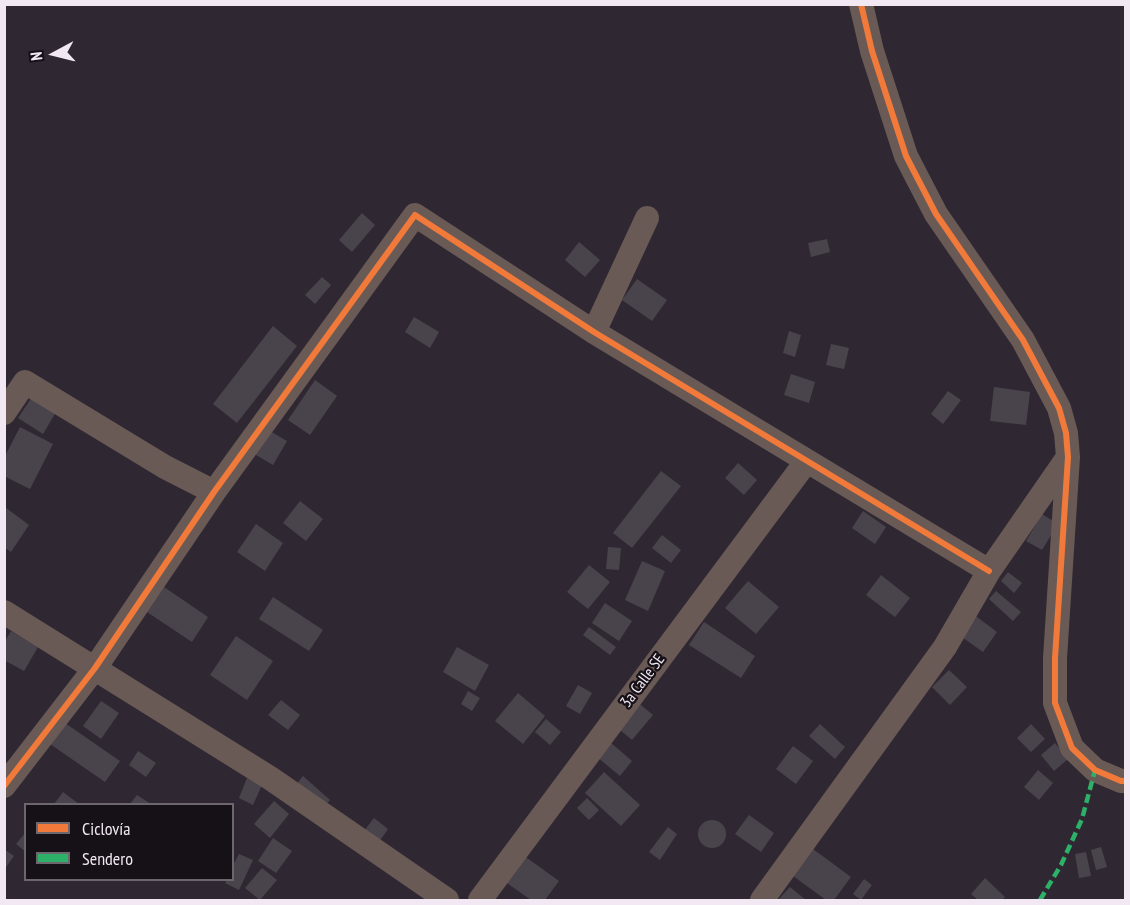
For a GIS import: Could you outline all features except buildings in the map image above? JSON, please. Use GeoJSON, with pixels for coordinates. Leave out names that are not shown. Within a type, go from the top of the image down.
{"type":"FeatureCollection","features":[{"type":"Feature","properties":{"kind":"street"},"geometry":{"type":"LineString","coordinates":[[861,4],[872,51],[906,156],[936,214],[1023,340],[1059,408],[1066,433],[1068,457],[1055,658],[1055,703],[1072,748],[1095,770],[1125,782]]}},
{"type":"Feature","properties":{"kind":"street"},"geometry":{"type":"LineString","coordinates":[[4,786],[95,668],[214,492],[415,214],[594,332],[989,571]]}},
{"type":"Feature","properties":{"kind":"street"},"geometry":{"type":"LineString","coordinates":[[594,332],[647,218]]}},
{"type":"Feature","properties":{"kind":"street"},"geometry":{"type":"LineString","coordinates":[[4,413],[25,382],[165,467],[214,492]]}},
{"type":"Feature","properties":{"kind":"street"},"geometry":{"type":"LineString","coordinates":[[762,900],[945,647],[989,571],[1068,457]]}},
{"type":"Feature","properties":{"kind":"street","name":"3a Calle SE"},"geometry":{"type":"LineString","coordinates":[[480,900],[806,462]]}},
{"type":"Feature","properties":{"kind":"street"},"geometry":{"type":"LineString","coordinates":[[4,612],[270,778],[447,900]]}},
{"type":"Feature","properties":{"kind":"marked path"},"geometry":{"type":"LineString","coordinates":[[1040,900],[1061,865],[1082,819],[1095,770]]}},
{"type":"Feature","properties":{"kind":"cycle path"},"geometry":{"type":"LineString","coordinates":[[861,4],[872,51],[906,156],[936,214],[1023,340],[1059,408],[1066,433],[1068,457],[1055,658],[1055,703],[1072,748],[1095,770],[1126,781]]}},
{"type":"Feature","properties":{"kind":"cycle path"},"geometry":{"type":"LineString","coordinates":[[4,786],[95,668],[214,492],[415,215],[594,332],[989,571]]}}]}
